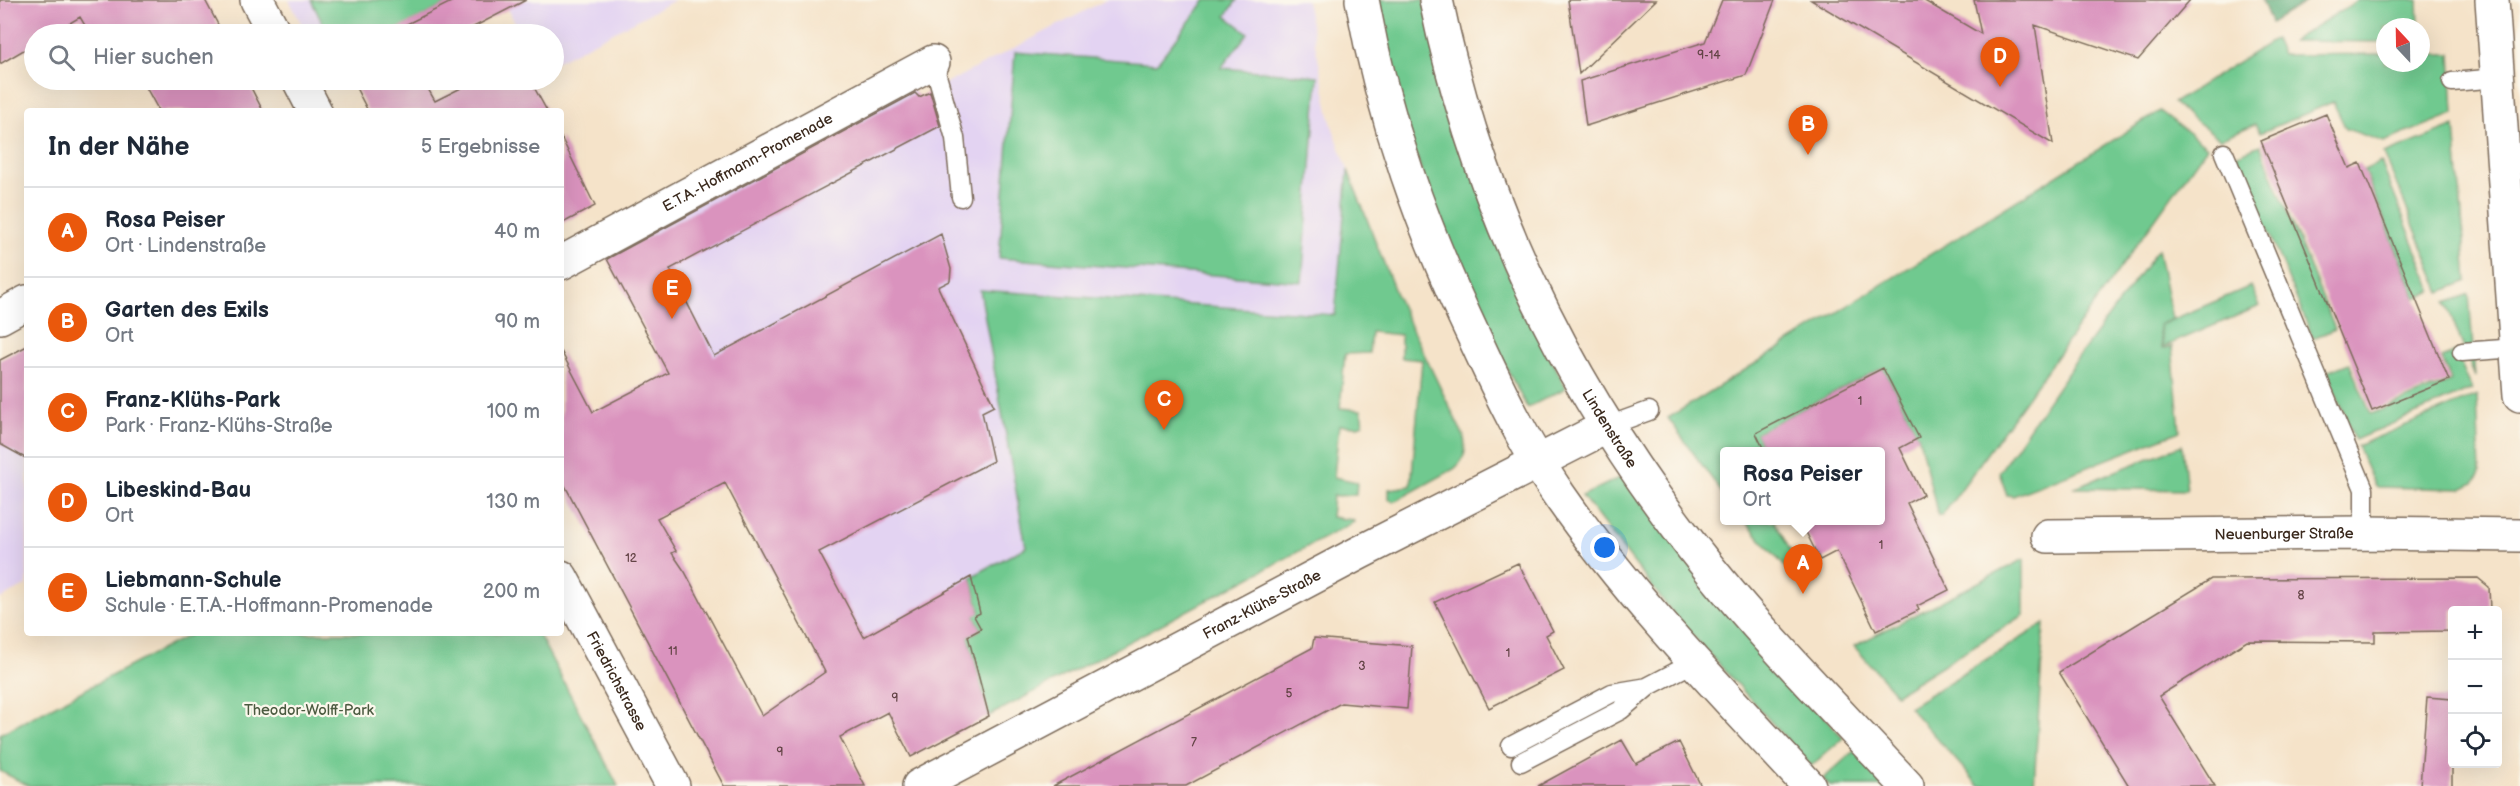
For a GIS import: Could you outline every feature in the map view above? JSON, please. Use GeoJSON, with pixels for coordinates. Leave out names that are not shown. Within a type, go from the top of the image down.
{"type":"FeatureCollection","features":[{"type":"Feature","properties":{"kind":"street"},"geometry":{"type":"LineString","coordinates":[[257,0],[270,24]]}},
{"type":"Feature","properties":{"kind":"street"},"geometry":{"type":"LineString","coordinates":[[1362,0],[1373,62],[1407,178],[1457,301],[1508,408],[1559,494],[1625,581],[1695,662],[1809,786]]}},
{"type":"Feature","properties":{"kind":"street","name":"Lindenstraße"},"geometry":{"type":"LineString","coordinates":[[1436,0],[1467,127],[1499,218],[1551,330],[1608,426],[1684,536],[1755,620],[1907,786]]}},
{"type":"Feature","properties":{"kind":"street"},"geometry":{"type":"LineString","coordinates":[[2492,0],[2520,395]]}},
{"type":"Feature","properties":{"kind":"street","name":"E.T.A.-Hoffmann-Promenade"},"geometry":{"type":"LineString","coordinates":[[564,260],[933,62]]}},
{"type":"Feature","properties":{"kind":"street"},"geometry":{"type":"LineString","coordinates":[[304,90],[313,108]]}},
{"type":"Feature","properties":{"kind":"street"},"geometry":{"type":"LineString","coordinates":[[0,317],[24,305]]}},
{"type":"Feature","properties":{"kind":"street","name":"Franz-Klühs-Straße"},"geometry":{"type":"LineString","coordinates":[[919,786],[1359,553],[1608,426]]}},
{"type":"Feature","properties":{"kind":"street","name":"Neuenburger Straße"},"geometry":{"type":"LineString","coordinates":[[2048,536],[2364,533],[2520,535]]}},
{"type":"Feature","properties":{"kind":"street","name":"Friedrichstrasse"},"geometry":{"type":"LineString","coordinates":[[564,583],[673,786]]}},
{"type":"Feature","properties":{"kind":"lane"},"geometry":{"type":"LineString","coordinates":[[933,62],[955,138],[961,197]]}},
{"type":"Feature","properties":{"kind":"lane"},"geometry":{"type":"LineString","coordinates":[[2452,82],[2498,78]]}},
{"type":"Feature","properties":{"kind":"lane"},"geometry":{"type":"LineString","coordinates":[[2224,153],[2364,489],[2364,533]]}},
{"type":"Feature","properties":{"kind":"lane"},"geometry":{"type":"LineString","coordinates":[[2462,352],[2517,348]]}},
{"type":"Feature","properties":{"kind":"lane"},"geometry":{"type":"LineString","coordinates":[[1608,426],[1649,411]]}},
{"type":"Feature","properties":{"kind":"lane"},"geometry":{"type":"LineString","coordinates":[[1521,762],[1621,710],[1649,686],[1695,662]]}},
{"type":"Feature","properties":{"kind":"lane"},"geometry":{"type":"LineString","coordinates":[[1511,746],[1612,693],[1649,686]]}},
{"type":"Feature","properties":{"kind":"shaded area"},"geometry":{"type":"Polygon","coordinates":[[[289,0],[455,0],[408,24],[302,24],[289,0]]]}},
{"type":"Feature","properties":{"kind":"shaded area"},"geometry":{"type":"Polygon","coordinates":[[[502,0],[675,0],[564,58],[564,24],[516,24],[502,0]]]}},
{"type":"Feature","properties":{"kind":"shaded area"},"geometry":{"type":"Polygon","coordinates":[[[1106,0],[1306,0],[1332,126],[1348,170],[1335,315],[981,290],[1026,548],[971,577],[980,613],[981,629],[842,703],[709,453],[582,519],[564,484],[564,426],[668,373],[604,252],[911,88],[919,97],[1106,0]]]}},
{"type":"Feature","properties":{"kind":"shaded area"},"geometry":{"type":"Polygon","coordinates":[[[24,348],[24,587],[0,599],[0,360],[24,348]]]}},
{"type":"Feature","properties":{"kind":"green space"},"geometry":{"type":"Polygon","coordinates":[[[311,0],[455,0],[408,24],[323,24],[311,0]]]}},
{"type":"Feature","properties":{"kind":"green space"},"geometry":{"type":"Polygon","coordinates":[[[1206,0],[1237,0],[1226,16],[1248,33],[1221,68],[1318,76],[1302,282],[999,258],[1015,52],[1157,63],[1206,0]]]}},
{"type":"Feature","properties":{"kind":"green space"},"geometry":{"type":"Polygon","coordinates":[[[1376,0],[1423,0],[1507,271],[1566,388],[1527,408],[1457,270],[1410,139],[1376,0]]]}},
{"type":"Feature","properties":{"kind":"green space"},"geometry":{"type":"Polygon","coordinates":[[[2262,0],[2309,0],[2271,23],[2262,0]]]}},
{"type":"Feature","properties":{"kind":"green space"},"geometry":{"type":"Polygon","coordinates":[[[2358,0],[2418,0],[2419,18],[2376,18],[2376,42],[2292,41],[2358,0]]]}},
{"type":"Feature","properties":{"kind":"green space"},"geometry":{"type":"Polygon","coordinates":[[[2275,39],[2282,55],[2376,54],[2376,72],[2430,72],[2430,54],[2451,54],[2454,114],[2384,142],[2346,129],[2333,102],[2260,133],[2255,124],[2220,139],[2173,103],[2275,39]]]}},
{"type":"Feature","properties":{"kind":"green space"},"geometry":{"type":"Polygon","coordinates":[[[2160,111],[2207,147],[1942,516],[1938,516],[1919,438],[1883,368],[1756,433],[1763,447],[1720,447],[1720,490],[1668,418],[2160,111]]]}},
{"type":"Feature","properties":{"kind":"green space"},"geometry":{"type":"Polygon","coordinates":[[[2455,126],[2467,281],[2441,292],[2384,154],[2455,126]]]}},
{"type":"Feature","properties":{"kind":"green space"},"geometry":{"type":"Polygon","coordinates":[[[2260,145],[2335,329],[2313,338],[2236,155],[2260,145]]]}},
{"type":"Feature","properties":{"kind":"green space"},"geometry":{"type":"Polygon","coordinates":[[[2381,162],[2433,291],[2416,298],[2364,170],[2381,162]]]}},
{"type":"Feature","properties":{"kind":"green space"},"geometry":{"type":"Polygon","coordinates":[[[1348,170],[1399,302],[1464,437],[1465,451],[1461,462],[1454,469],[1394,502],[1389,499],[1389,489],[1411,486],[1422,360],[1401,358],[1401,335],[1371,332],[1369,353],[1345,354],[1340,408],[1361,410],[1363,424],[1339,425],[1334,477],[1357,482],[1356,495],[1333,496],[1331,517],[1354,522],[989,716],[968,636],[981,629],[974,616],[980,612],[971,577],[1026,547],[980,290],[1335,315],[1348,170]]]}},
{"type":"Feature","properties":{"kind":"green space"},"geometry":{"type":"Polygon","coordinates":[[[2158,249],[2172,319],[2159,325],[2162,349],[2172,346],[2180,431],[2013,496],[2007,495],[1999,472],[2074,363],[2158,249]]]}},
{"type":"Feature","properties":{"kind":"green space"},"geometry":{"type":"Polygon","coordinates":[[[2251,286],[2260,306],[2163,347],[2160,325],[2251,286]]]}},
{"type":"Feature","properties":{"kind":"green space"},"geometry":{"type":"Polygon","coordinates":[[[2469,294],[2475,377],[2446,303],[2469,294]]]}},
{"type":"Feature","properties":{"kind":"green space"},"geometry":{"type":"Polygon","coordinates":[[[2456,352],[2472,389],[2355,440],[2327,372],[2349,363],[2371,414],[2451,381],[2442,358],[2456,352]]]}},
{"type":"Feature","properties":{"kind":"green space"},"geometry":{"type":"Polygon","coordinates":[[[2477,395],[2480,473],[2474,483],[2462,489],[2375,487],[2357,446],[2477,395]]]}},
{"type":"Feature","properties":{"kind":"green space"},"geometry":{"type":"Polygon","coordinates":[[[2182,445],[2187,490],[2073,488],[2182,445]]]}},
{"type":"Feature","properties":{"kind":"green space"},"geometry":{"type":"Polygon","coordinates":[[[1621,477],[1843,738],[1811,766],[1675,616],[1582,496],[1621,477]]]}},
{"type":"Feature","properties":{"kind":"green space"},"geometry":{"type":"Polygon","coordinates":[[[1748,525],[1776,525],[1800,568],[1792,575],[1748,525]]]}},
{"type":"Feature","properties":{"kind":"green space"},"geometry":{"type":"Polygon","coordinates":[[[2024,559],[2024,615],[1896,694],[1854,646],[2024,559]]]}},
{"type":"Feature","properties":{"kind":"green space"},"geometry":{"type":"Polygon","coordinates":[[[2044,624],[2034,786],[1979,786],[1909,707],[2044,624]]]}},
{"type":"Feature","properties":{"kind":"green space","name":"Theodor-Wolff-Park"},"geometry":{"type":"Polygon","coordinates":[[[187,636],[540,636],[618,786],[29,786],[0,771],[0,734],[187,636]]]}},
{"type":"Feature","properties":{"kind":"green space"},"geometry":{"type":"Polygon","coordinates":[[[1855,750],[1888,786],[1830,786],[1823,779],[1855,750]]]}},
{"type":"Feature","properties":{"kind":"building"},"geometry":{"type":"Polygon","coordinates":[[[0,0],[205,0],[218,24],[84,24],[80,17],[68,24],[24,24],[24,50],[0,64],[0,0]]]}},
{"type":"Feature","properties":{"kind":"building"},"geometry":{"type":"Polygon","coordinates":[[[455,0],[526,0],[479,24],[407,24],[455,0]]]}},
{"type":"Feature","properties":{"kind":"building"},"geometry":{"type":"Polygon","coordinates":[[[1568,0],[1656,0],[1579,74],[1568,0]]]}},
{"type":"Feature","properties":{"kind":"building"},"geometry":{"type":"Polygon","coordinates":[[[1722,0],[1775,0],[1746,75],[1586,126],[1580,81],[1705,42],[1722,0]]]}},
{"type":"Feature","properties":{"kind":"building"},"geometry":{"type":"Polygon","coordinates":[[[1811,0],[1923,0],[1981,34],[1974,0],[2190,0],[2138,60],[2035,25],[2053,144],[1811,0]]]}},
{"type":"Feature","properties":{"kind":"building"},"geometry":{"type":"Polygon","coordinates":[[[147,90],[252,90],[261,108],[157,108],[147,90]]]}},
{"type":"Feature","properties":{"kind":"building"},"geometry":{"type":"Polygon","coordinates":[[[357,90],[429,90],[435,101],[457,90],[535,90],[545,108],[366,108],[357,90]]]}},
{"type":"Feature","properties":{"kind":"building"},"geometry":{"type":"Polygon","coordinates":[[[930,92],[940,126],[670,269],[714,356],[941,234],[951,269],[950,281],[938,287],[994,406],[982,412],[993,461],[819,552],[864,637],[971,577],[980,613],[974,616],[981,629],[968,636],[989,716],[911,757],[888,712],[840,737],[865,786],[724,786],[564,484],[564,357],[593,412],[668,373],[607,259],[915,93],[919,97],[930,92]],[[725,483],[657,518],[676,551],[672,553],[685,572],[762,716],[825,672],[725,483]]]}},
{"type":"Feature","properties":{"kind":"building"},"geometry":{"type":"Polygon","coordinates":[[[2326,114],[2349,168],[2360,163],[2449,380],[2372,411],[2261,141],[2326,114]]]}},
{"type":"Feature","properties":{"kind":"building"},"geometry":{"type":"Polygon","coordinates":[[[564,143],[595,206],[564,222],[564,143]]]}},
{"type":"Feature","properties":{"kind":"building"},"geometry":{"type":"Polygon","coordinates":[[[24,348],[24,457],[0,444],[0,360],[24,348]]]}},
{"type":"Feature","properties":{"kind":"building"},"geometry":{"type":"Polygon","coordinates":[[[1883,368],[1919,438],[1900,448],[1923,495],[1907,503],[1949,590],[1917,606],[1919,610],[1876,631],[1837,551],[1820,560],[1802,525],[1885,525],[1885,447],[1763,447],[1756,433],[1883,368]]]}},
{"type":"Feature","properties":{"kind":"building"},"geometry":{"type":"Polygon","coordinates":[[[1518,563],[1553,631],[1546,635],[1564,670],[1489,708],[1435,602],[1518,563]]]}},
{"type":"Feature","properties":{"kind":"building"},"geometry":{"type":"Polygon","coordinates":[[[2478,578],[2489,587],[2490,606],[2448,606],[2448,631],[2375,632],[2375,642],[2247,641],[2159,696],[2215,786],[2129,786],[2059,672],[2211,579],[2478,578]]]}},
{"type":"Feature","properties":{"kind":"building"},"geometry":{"type":"Polygon","coordinates":[[[1314,638],[1412,646],[1407,709],[1341,703],[1186,786],[1053,786],[1312,648],[1314,638]]]}},
{"type":"Feature","properties":{"kind":"building"},"geometry":{"type":"Polygon","coordinates":[[[2427,697],[2448,699],[2448,768],[2452,768],[2452,786],[2420,786],[2427,697]]]}},
{"type":"Feature","properties":{"kind":"building"},"geometry":{"type":"Polygon","coordinates":[[[1622,740],[1636,764],[1679,742],[1701,786],[1538,786],[1622,740]]]}},
{"type":"Feature","properties":{"kind":"place","name":"Libeskind-Bau"},"geometry":{"type":"Point","coordinates":[2000,87]}},
{"type":"Feature","properties":{"kind":"place","name":"Garten des Exils"},"geometry":{"type":"Point","coordinates":[1808,155]}},
{"type":"Feature","properties":{"kind":"place","name":"Liebmann-Schule"},"geometry":{"type":"Point","coordinates":[672,319]}},
{"type":"Feature","properties":{"kind":"place","name":"Franz-Klühs-Park"},"geometry":{"type":"Point","coordinates":[1164,430]}},
{"type":"Feature","properties":{"kind":"place","name":"Rosa Peiser"},"geometry":{"type":"Point","coordinates":[1803,594]}}]}
